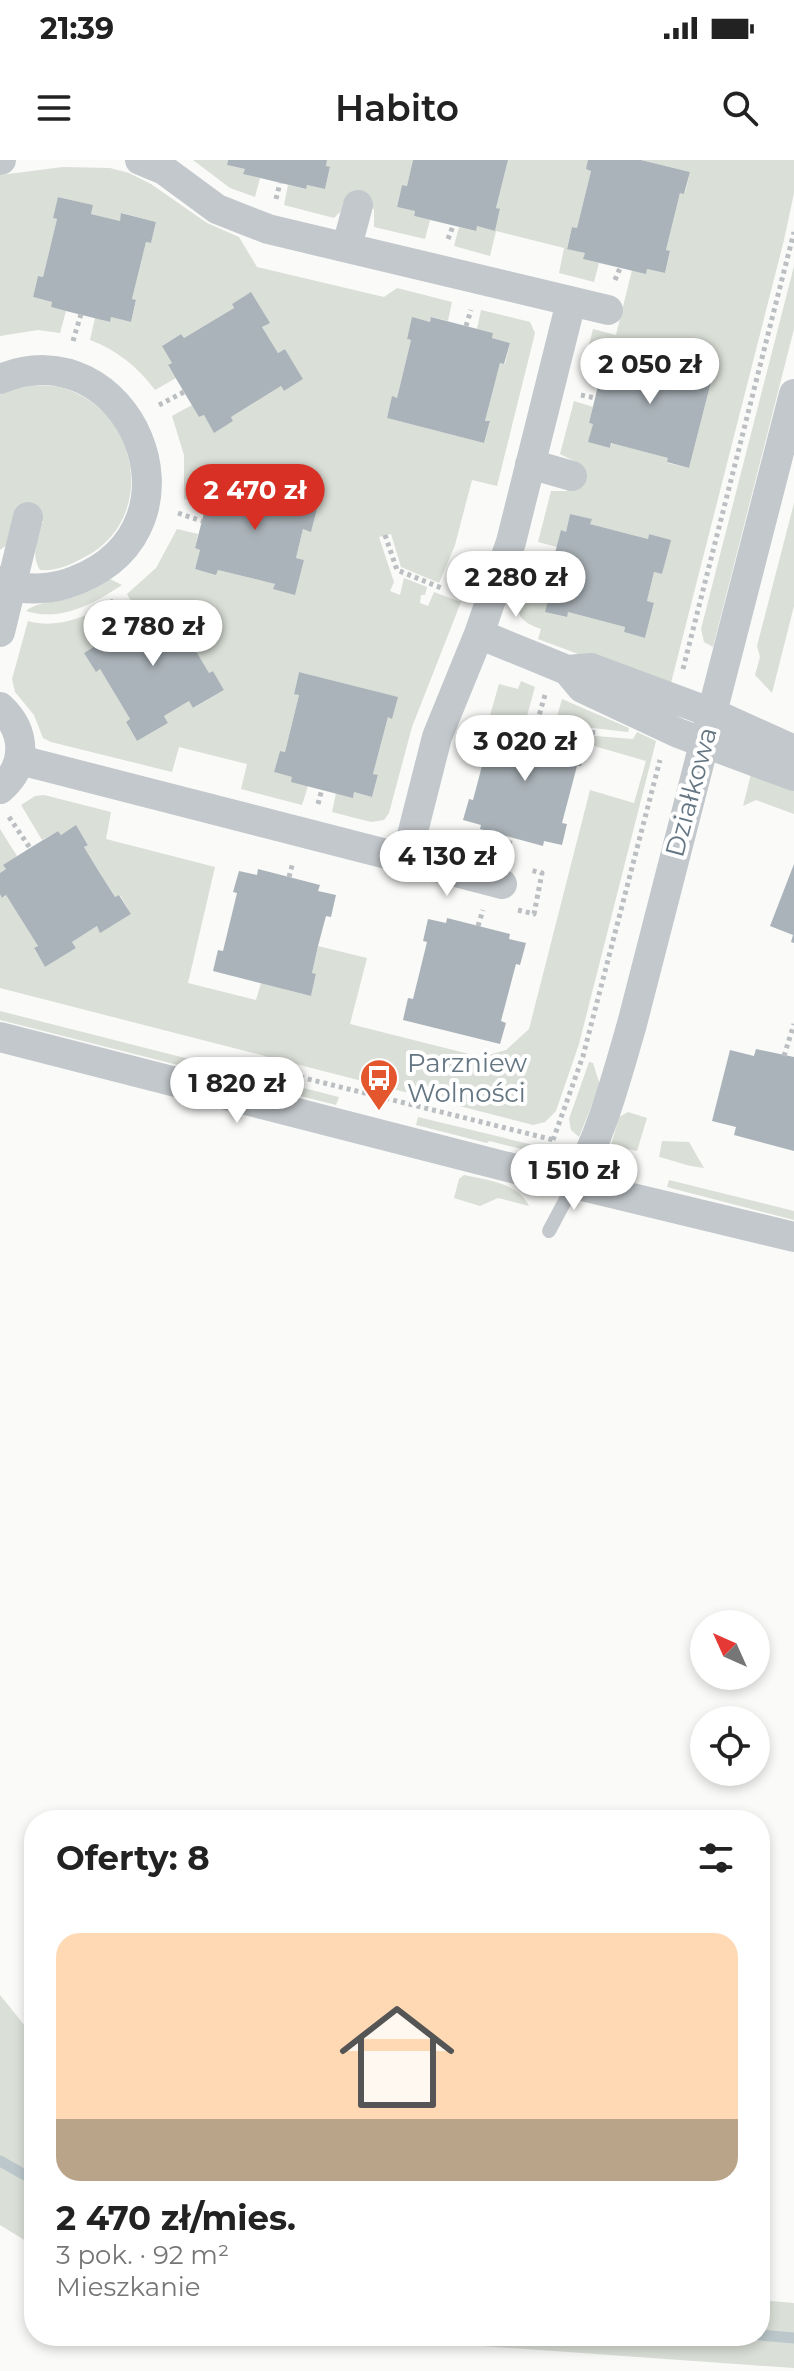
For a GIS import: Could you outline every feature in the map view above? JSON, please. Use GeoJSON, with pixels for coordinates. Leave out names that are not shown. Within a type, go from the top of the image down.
{"type":"FeatureCollection","features":[{"type":"Feature","properties":{"kind":"street"},"geometry":{"type":"LineString","coordinates":[[140,160],[164,170],[217,209],[268,229],[608,310]]}},
{"type":"Feature","properties":{"kind":"street"},"geometry":{"type":"LineString","coordinates":[[347,246],[358,205]]}},
{"type":"Feature","properties":{"kind":"street"},"geometry":{"type":"LineString","coordinates":[[406,859],[437,737],[479,634],[511,542],[571,302]]}},
{"type":"Feature","properties":{"kind":"street"},"geometry":{"type":"LineString","coordinates":[[0,379],[33,371],[57,373],[81,380],[102,391],[134,427],[143,450],[147,474],[146,498],[139,521],[127,543],[111,561],[91,575],[69,584],[45,588],[6,584]]}},
{"type":"Feature","properties":{"kind":"street","name":"Działkowa"},"geometry":{"type":"LineString","coordinates":[[574,1184],[591,1151],[614,1088],[794,394]]}},
{"type":"Feature","properties":{"kind":"street"},"geometry":{"type":"LineString","coordinates":[[530,464],[572,476]]}},
{"type":"Feature","properties":{"kind":"street"},"geometry":{"type":"LineString","coordinates":[[0,632],[6,584],[28,517]]}},
{"type":"Feature","properties":{"kind":"street"},"geometry":{"type":"LineString","coordinates":[[479,634],[567,670],[591,668],[712,713],[794,750]]}},
{"type":"Feature","properties":{"kind":"street"},"geometry":{"type":"LineString","coordinates":[[567,670],[582,688],[704,743],[794,776]]}},
{"type":"Feature","properties":{"kind":"street"},"geometry":{"type":"LineString","coordinates":[[0,707],[18,730],[21,745],[20,760],[2,799]]}},
{"type":"Feature","properties":{"kind":"street"},"geometry":{"type":"LineString","coordinates":[[20,760],[502,884]]}},
{"type":"Feature","properties":{"kind":"street"},"geometry":{"type":"LineString","coordinates":[[0,1037],[794,1237]]}},
{"type":"Feature","properties":{"kind":"lane"},"geometry":{"type":"LineString","coordinates":[[549,1231],[574,1184]]}},
{"type":"Feature","properties":{"kind":"path"},"geometry":{"type":"LineString","coordinates":[[680,680],[794,232]]}},
{"type":"Feature","properties":{"kind":"path"},"geometry":{"type":"LineString","coordinates":[[466,326],[472,305]]}},
{"type":"Feature","properties":{"kind":"path"},"geometry":{"type":"LineString","coordinates":[[73,341],[81,314]]}},
{"type":"Feature","properties":{"kind":"path"},"geometry":{"type":"LineString","coordinates":[[159,405],[184,392]]}},
{"type":"Feature","properties":{"kind":"path"},"geometry":{"type":"LineString","coordinates":[[178,513],[202,521]]}},
{"type":"Feature","properties":{"kind":"path"},"geometry":{"type":"LineString","coordinates":[[385,535],[397,570],[444,589]]}},
{"type":"Feature","properties":{"kind":"path"},"geometry":{"type":"LineString","coordinates":[[110,600],[124,623]]}},
{"type":"Feature","properties":{"kind":"path"},"geometry":{"type":"LineString","coordinates":[[553,1140],[583,1056],[661,754]]}},
{"type":"Feature","properties":{"kind":"path"},"geometry":{"type":"LineString","coordinates":[[2,799],[30,848]]}},
{"type":"Feature","properties":{"kind":"path"},"geometry":{"type":"LineString","coordinates":[[784,1056],[794,1024]]}},
{"type":"Feature","properties":{"kind":"shaded area"},"geometry":{"type":"Polygon","coordinates":[[[193,160],[228,160],[227,165],[245,169],[244,174],[260,178],[255,197],[230,188],[193,160]]]}},
{"type":"Feature","properties":{"kind":"shaded area"},"geometry":{"type":"Polygon","coordinates":[[[327,160],[413,160],[407,186],[402,185],[397,207],[415,211],[414,216],[430,220],[425,239],[374,227],[374,209],[343,202],[341,211],[334,218],[284,205],[288,185],[325,189],[330,168],[326,166],[327,160]]]}},
{"type":"Feature","properties":{"kind":"shaded area"},"geometry":{"type":"Polygon","coordinates":[[[508,160],[588,160],[591,171],[577,228],[572,227],[567,248],[585,253],[584,259],[599,263],[594,282],[559,273],[564,248],[496,231],[490,256],[454,246],[459,227],[475,231],[477,226],[495,231],[500,210],[496,208],[508,160]]]}},
{"type":"Feature","properties":{"kind":"shaded area"},"geometry":{"type":"Polygon","coordinates":[[[641,160],[794,160],[794,193],[784,240],[671,683],[650,681],[538,639],[541,629],[522,619],[518,606],[531,571],[549,576],[545,592],[550,594],[546,612],[566,617],[568,612],[625,627],[624,632],[645,638],[654,604],[647,601],[654,572],[662,574],[670,540],[649,534],[648,539],[590,524],[591,519],[570,514],[566,532],[561,531],[557,547],[538,542],[551,491],[567,491],[576,462],[560,454],[574,401],[593,407],[589,442],[610,448],[612,443],[668,458],[668,463],[689,468],[714,370],[693,365],[691,369],[635,355],[635,350],[614,344],[609,362],[604,361],[600,377],[582,373],[593,329],[616,335],[632,270],[665,273],[670,252],[666,250],[680,193],[685,193],[690,172],[641,160]]]}},
{"type":"Feature","properties":{"kind":"shaded area"},"geometry":{"type":"Polygon","coordinates":[[[63,167],[110,168],[151,184],[207,223],[239,237],[257,267],[384,297],[397,288],[452,302],[448,321],[432,317],[430,322],[412,318],[407,339],[411,340],[397,398],[392,397],[387,418],[484,443],[490,422],[485,421],[500,363],[505,364],[510,343],[492,338],[493,333],[477,329],[481,310],[530,322],[535,333],[497,486],[472,480],[455,545],[439,583],[401,567],[391,534],[379,537],[394,582],[390,591],[400,595],[404,578],[427,587],[420,603],[428,606],[434,592],[461,602],[412,727],[389,813],[384,820],[371,822],[332,812],[336,793],[353,797],[354,792],[372,797],[378,776],[373,774],[388,717],[392,718],[397,697],[299,672],[294,693],[299,695],[285,752],[280,751],[274,772],[308,786],[302,805],[241,789],[247,764],[179,747],[172,772],[51,742],[43,738],[34,715],[15,692],[12,679],[28,621],[47,624],[65,622],[100,609],[112,630],[100,638],[102,642],[85,653],[96,671],[100,669],[130,719],[126,722],[137,741],[168,723],[164,716],[189,701],[194,708],[224,690],[213,671],[209,673],[179,622],[182,619],[171,601],[154,611],[138,614],[127,594],[156,568],[177,529],[198,534],[195,548],[200,550],[195,569],[216,574],[218,570],[275,584],[274,589],[295,594],[304,560],[296,558],[303,529],[311,531],[320,497],[299,492],[297,496],[240,481],[241,476],[220,471],[215,491],[210,490],[206,505],[184,499],[184,455],[172,416],[192,405],[199,417],[204,415],[214,432],[233,421],[231,417],[281,386],[284,391],[303,379],[285,349],[278,353],[262,327],[269,323],[250,293],[232,304],[234,308],[184,338],[181,334],[163,345],[172,363],[168,366],[176,378],[155,390],[126,360],[90,340],[95,318],[109,322],[111,317],[131,322],[136,301],[132,299],[146,242],[151,243],[156,222],[122,213],[120,221],[91,214],[92,205],[59,197],[43,277],[38,276],[33,297],[52,302],[51,307],[66,311],[60,333],[38,330],[0,336],[0,175],[63,167]]]}},
{"type":"Feature","properties":{"kind":"shaded area"},"geometry":{"type":"Polygon","coordinates":[[[794,266],[794,329],[713,647],[704,642],[701,629],[794,266]]]}},
{"type":"Feature","properties":{"kind":"shaded area"},"geometry":{"type":"Polygon","coordinates":[[[33,385],[63,388],[90,401],[110,420],[124,443],[130,469],[130,495],[122,520],[106,542],[76,562],[51,570],[40,570],[36,559],[40,524],[44,522],[13,514],[15,518],[7,545],[0,550],[0,393],[33,385]]]}},
{"type":"Feature","properties":{"kind":"shaded area"},"geometry":{"type":"Polygon","coordinates":[[[794,503],[794,606],[772,693],[755,675],[760,657],[757,646],[794,503]]]}},
{"type":"Feature","properties":{"kind":"shaded area"},"geometry":{"type":"Polygon","coordinates":[[[110,579],[122,585],[76,609],[52,614],[26,611],[37,605],[75,597],[110,579]]]}},
{"type":"Feature","properties":{"kind":"shaded area"},"geometry":{"type":"Polygon","coordinates":[[[521,681],[535,687],[525,723],[508,719],[507,724],[489,719],[499,684],[518,689],[521,681]]]}},
{"type":"Feature","properties":{"kind":"shaded area"},"geometry":{"type":"Polygon","coordinates":[[[562,699],[629,728],[628,732],[556,720],[562,699]]]}},
{"type":"Feature","properties":{"kind":"shaded area"},"geometry":{"type":"Polygon","coordinates":[[[637,732],[656,741],[579,1044],[556,1111],[545,1122],[533,1125],[0,988],[0,894],[3,898],[6,895],[38,946],[34,949],[45,967],[76,948],[72,942],[97,926],[100,932],[131,914],[120,895],[115,897],[84,847],[88,844],[76,826],[61,835],[58,831],[42,840],[21,805],[35,796],[44,795],[111,812],[106,839],[215,867],[188,983],[256,1000],[261,983],[311,996],[318,946],[367,958],[350,1024],[481,1057],[506,1050],[529,1029],[590,790],[634,803],[646,761],[570,739],[582,735],[633,739],[637,732]]]}},
{"type":"Feature","properties":{"kind":"shaded area"},"geometry":{"type":"Polygon","coordinates":[[[752,770],[794,785],[794,814],[756,800],[743,806],[752,770]]]}},
{"type":"Feature","properties":{"kind":"shaded area"},"geometry":{"type":"Polygon","coordinates":[[[0,829],[17,856],[0,873],[0,829]]]}},
{"type":"Feature","properties":{"kind":"shaded area"},"geometry":{"type":"Polygon","coordinates":[[[0,1011],[339,1097],[336,1105],[0,1020],[0,1011]]]}},
{"type":"Feature","properties":{"kind":"shaded area"},"geometry":{"type":"Polygon","coordinates":[[[589,1062],[593,1063],[600,1085],[579,1137],[571,1130],[569,1119],[589,1062]]]}},
{"type":"Feature","properties":{"kind":"shaded area"},"geometry":{"type":"Polygon","coordinates":[[[628,1112],[647,1118],[637,1151],[611,1145],[619,1117],[628,1112]]]}},
{"type":"Feature","properties":{"kind":"shaded area"},"geometry":{"type":"Polygon","coordinates":[[[418,1117],[562,1152],[546,1155],[487,1143],[416,1125],[418,1117]]]}},
{"type":"Feature","properties":{"kind":"shaded area"},"geometry":{"type":"Polygon","coordinates":[[[662,1141],[689,1142],[704,1168],[659,1157],[662,1141]]]}},
{"type":"Feature","properties":{"kind":"shaded area"},"geometry":{"type":"Polygon","coordinates":[[[464,1175],[510,1187],[529,1206],[498,1198],[480,1206],[454,1198],[459,1179],[464,1175]]]}},
{"type":"Feature","properties":{"kind":"shaded area"},"geometry":{"type":"Polygon","coordinates":[[[669,1180],[794,1211],[794,1220],[667,1187],[669,1180]]]}},
{"type":"Feature","properties":{"kind":"shaded area"},"geometry":{"type":"Polygon","coordinates":[[[0,1995],[24,2025],[24,2240],[0,2225],[0,1995]]]}},
{"type":"Feature","properties":{"kind":"shaded area"},"geometry":{"type":"Polygon","coordinates":[[[770,2301],[794,2303],[794,2368],[482,2346],[770,2346],[770,2301]]]}},
{"type":"Feature","properties":{"kind":"building"},"geometry":{"type":"Polygon","coordinates":[[[228,160],[327,160],[326,166],[330,167],[325,189],[307,185],[306,189],[243,174],[245,169],[227,165],[228,160]]]}},
{"type":"Feature","properties":{"kind":"building"},"geometry":{"type":"Polygon","coordinates":[[[413,160],[508,160],[496,208],[500,209],[495,231],[477,226],[476,231],[414,216],[415,211],[397,207],[402,185],[407,186],[413,160]]]}},
{"type":"Feature","properties":{"kind":"building"},"geometry":{"type":"Polygon","coordinates":[[[588,160],[641,160],[690,172],[684,194],[680,193],[666,250],[670,251],[665,273],[647,269],[646,274],[583,259],[585,253],[567,249],[572,227],[577,228],[591,171],[586,169],[588,160]]]}},
{"type":"Feature","properties":{"kind":"building"},"geometry":{"type":"Polygon","coordinates":[[[58,197],[93,205],[91,214],[120,221],[121,213],[156,222],[151,243],[146,242],[132,299],[136,300],[131,322],[111,317],[110,322],[66,311],[51,307],[52,302],[33,297],[38,276],[43,277],[57,219],[53,218],[58,197]]]}},
{"type":"Feature","properties":{"kind":"building"},"geometry":{"type":"Polygon","coordinates":[[[251,292],[270,323],[262,327],[278,353],[285,349],[303,379],[284,391],[281,386],[231,417],[233,421],[214,433],[204,415],[199,417],[184,392],[168,365],[172,363],[162,346],[181,334],[184,338],[234,308],[232,304],[251,292]]]}},
{"type":"Feature","properties":{"kind":"building"},"geometry":{"type":"Polygon","coordinates":[[[412,317],[430,322],[431,317],[493,333],[492,338],[510,343],[504,364],[500,363],[485,421],[490,421],[484,443],[387,418],[392,396],[397,398],[411,340],[407,339],[412,317]]]}},
{"type":"Feature","properties":{"kind":"building"},"geometry":{"type":"Polygon","coordinates":[[[614,344],[636,350],[635,355],[691,369],[693,364],[714,370],[689,468],[667,462],[668,458],[611,443],[610,448],[588,442],[593,424],[589,423],[604,361],[609,362],[614,344]]]}},
{"type":"Feature","properties":{"kind":"building"},"geometry":{"type":"Polygon","coordinates":[[[219,471],[241,477],[240,481],[297,496],[298,491],[320,497],[311,532],[303,529],[296,558],[304,560],[295,595],[273,589],[275,584],[218,570],[216,575],[195,569],[200,550],[195,548],[210,490],[215,491],[219,471]]]}},
{"type":"Feature","properties":{"kind":"building"},"geometry":{"type":"Polygon","coordinates":[[[570,514],[592,519],[590,524],[648,539],[649,534],[671,540],[662,574],[654,572],[647,601],[654,603],[645,638],[624,632],[625,627],[568,612],[567,617],[545,612],[550,594],[545,592],[561,530],[566,532],[570,514]]]}},
{"type":"Feature","properties":{"kind":"building"},"geometry":{"type":"Polygon","coordinates":[[[171,600],[182,620],[179,622],[209,673],[213,671],[224,690],[193,708],[189,701],[164,716],[168,723],[137,741],[126,722],[130,719],[100,669],[96,672],[84,653],[102,642],[99,638],[151,606],[154,611],[171,600]]]}},
{"type":"Feature","properties":{"kind":"building"},"geometry":{"type":"Polygon","coordinates":[[[299,672],[398,697],[392,719],[388,717],[373,774],[378,775],[372,797],[354,792],[353,798],[291,782],[292,777],[274,772],[280,751],[285,752],[299,695],[294,694],[299,672]]]}},
{"type":"Feature","properties":{"kind":"building"},"geometry":{"type":"Polygon","coordinates":[[[489,720],[507,725],[509,720],[570,735],[569,740],[587,745],[581,766],[577,766],[562,823],[567,824],[562,845],[544,841],[543,846],[480,829],[481,825],[463,820],[469,799],[473,800],[488,743],[483,742],[489,720]]]}},
{"type":"Feature","properties":{"kind":"building"},"geometry":{"type":"Polygon","coordinates":[[[76,825],[88,845],[84,847],[98,870],[115,897],[119,895],[131,914],[100,933],[97,926],[72,942],[76,948],[45,967],[34,948],[38,946],[6,895],[2,898],[0,894],[0,873],[6,869],[3,865],[58,831],[61,835],[76,825]]]}},
{"type":"Feature","properties":{"kind":"building"},"geometry":{"type":"Polygon","coordinates":[[[794,864],[794,943],[791,942],[793,935],[770,926],[794,864]]]}},
{"type":"Feature","properties":{"kind":"building"},"geometry":{"type":"Polygon","coordinates":[[[258,869],[320,885],[318,891],[336,895],[331,917],[326,916],[318,946],[311,996],[213,971],[218,950],[223,951],[239,871],[257,875],[258,869]]]}},
{"type":"Feature","properties":{"kind":"building"},"geometry":{"type":"Polygon","coordinates":[[[447,918],[510,934],[509,939],[526,943],[520,965],[516,964],[501,1021],[506,1023],[500,1044],[403,1020],[408,998],[413,999],[427,942],[423,941],[428,919],[446,923],[447,918]]]}},
{"type":"Feature","properties":{"kind":"building"},"geometry":{"type":"Polygon","coordinates":[[[756,1049],[794,1057],[794,1151],[734,1135],[736,1127],[712,1121],[730,1050],[754,1056],[756,1049]]]}},
{"type":"Feature","properties":{"kind":"waterway"},"geometry":{"type":"LineString","coordinates":[[0,2161],[24,2174]]}},
{"type":"Feature","properties":{"kind":"waterway"},"geometry":{"type":"LineString","coordinates":[[770,2336],[794,2338]]}},
{"type":"Feature","properties":{"kind":"place","name":"Parzniew Wolności"},"geometry":{"type":"Point","coordinates":[379,1112]}}]}
